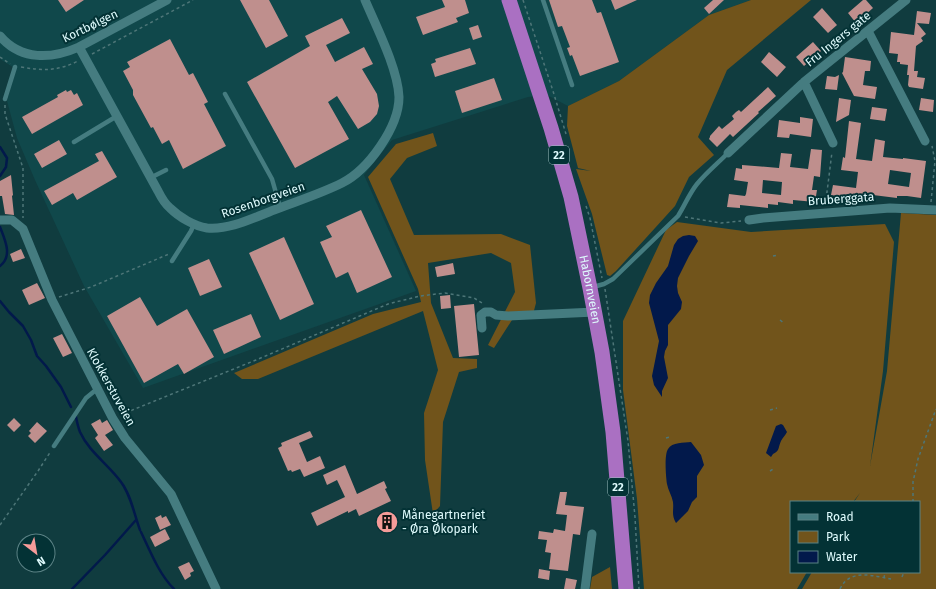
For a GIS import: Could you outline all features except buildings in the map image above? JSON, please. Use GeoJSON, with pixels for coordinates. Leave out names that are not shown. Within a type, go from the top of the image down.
{"type":"FeatureCollection","features":[{"type":"Feature","properties":{"kind":"highway","name":"Habornveien"},"geometry":{"type":"LineString","coordinates":[[508,0],[551,128],[570,197],[595,312],[613,432],[626,589]]}},
{"type":"Feature","properties":{"kind":"street","name":"Kortbølgen"},"geometry":{"type":"LineString","coordinates":[[0,36],[8,44],[26,53],[40,56],[54,55],[79,47],[167,0]]}},
{"type":"Feature","properties":{"kind":"street","name":"Rosenborgveien"},"geometry":{"type":"LineString","coordinates":[[79,47],[150,178],[169,208],[194,224],[206,228],[219,228],[230,226],[343,182],[359,171],[378,149],[388,134],[395,117],[399,98],[396,81],[384,45],[365,0]]}},
{"type":"Feature","properties":{"kind":"street","name":"Fru Ingers gate"},"geometry":{"type":"LineString","coordinates":[[728,153],[804,82],[906,0]]}},
{"type":"Feature","properties":{"kind":"street"},"geometry":{"type":"LineString","coordinates":[[868,31],[925,141]]}},
{"type":"Feature","properties":{"kind":"street","name":"Fru Ingers gate"},"geometry":{"type":"LineString","coordinates":[[804,82],[833,143]]}},
{"type":"Feature","properties":{"kind":"street","name":"Bruberggata"},"geometry":{"type":"LineString","coordinates":[[749,220],[890,208],[933,210]]}},
{"type":"Feature","properties":{"kind":"street"},"geometry":{"type":"LineString","coordinates":[[2,220],[12,220],[23,229]]}},
{"type":"Feature","properties":{"kind":"street","name":"Klokkerstuveien"},"geometry":{"type":"LineString","coordinates":[[23,229],[52,300],[113,420],[125,438],[170,494],[216,589]]}},
{"type":"Feature","properties":{"kind":"street"},"geometry":{"type":"LineString","coordinates":[[482,328],[481,315],[485,312],[508,316],[595,312]]}},
{"type":"Feature","properties":{"kind":"street"},"geometry":{"type":"LineString","coordinates":[[585,589],[592,534]]}},
{"type":"Feature","properties":{"kind":"lane"},"geometry":{"type":"LineString","coordinates":[[543,0],[572,85]]}},
{"type":"Feature","properties":{"kind":"lane"},"geometry":{"type":"LineString","coordinates":[[5,99],[15,67]]}},
{"type":"Feature","properties":{"kind":"lane"},"geometry":{"type":"LineString","coordinates":[[225,94],[272,179],[280,207]]}},
{"type":"Feature","properties":{"kind":"lane"},"geometry":{"type":"LineString","coordinates":[[74,142],[117,116]]}},
{"type":"Feature","properties":{"kind":"lane"},"geometry":{"type":"LineString","coordinates":[[590,288],[604,284],[613,279],[678,216],[697,183],[728,153]]}},
{"type":"Feature","properties":{"kind":"lane"},"geometry":{"type":"LineString","coordinates":[[150,178],[166,170]]}},
{"type":"Feature","properties":{"kind":"lane"},"geometry":{"type":"LineString","coordinates":[[172,262],[194,224]]}},
{"type":"Feature","properties":{"kind":"lane"},"geometry":{"type":"LineString","coordinates":[[54,446],[86,398],[97,389]]}},
{"type":"Feature","properties":{"kind":"path"},"geometry":{"type":"LineString","coordinates":[[92,54],[193,0]]}},
{"type":"Feature","properties":{"kind":"path"},"geometry":{"type":"LineString","coordinates":[[0,57],[15,67],[42,70],[65,68],[78,61]]}},
{"type":"Feature","properties":{"kind":"path"},"geometry":{"type":"LineString","coordinates":[[5,99],[5,114],[23,168],[23,229]]}},
{"type":"Feature","properties":{"kind":"path"},"geometry":{"type":"LineString","coordinates":[[925,141],[932,146],[934,161],[933,210]]}},
{"type":"Feature","properties":{"kind":"path"},"geometry":{"type":"LineString","coordinates":[[830,212],[828,202],[826,200],[833,143]]}},
{"type":"Feature","properties":{"kind":"path"},"geometry":{"type":"LineString","coordinates":[[678,216],[721,222],[749,220]]}},
{"type":"Feature","properties":{"kind":"path"},"geometry":{"type":"LineString","coordinates":[[52,300],[91,287],[180,249]]}},
{"type":"Feature","properties":{"kind":"path"},"geometry":{"type":"LineString","coordinates":[[773,256],[778,255]]}},
{"type":"Feature","properties":{"kind":"path"},"geometry":{"type":"LineString","coordinates":[[113,420],[125,412],[256,360],[388,304],[420,296],[445,293],[474,298],[485,305],[491,312]]}},
{"type":"Feature","properties":{"kind":"path"},"geometry":{"type":"LineString","coordinates":[[780,320],[784,323]]}},
{"type":"Feature","properties":{"kind":"path"},"geometry":{"type":"LineString","coordinates":[[770,410],[776,408]]}},
{"type":"Feature","properties":{"kind":"path"},"geometry":{"type":"LineString","coordinates":[[913,501],[913,482],[918,459],[936,409]]}},
{"type":"Feature","properties":{"kind":"path"},"geometry":{"type":"LineString","coordinates":[[666,438],[670,437]]}},
{"type":"Feature","properties":{"kind":"path"},"geometry":{"type":"LineString","coordinates":[[0,525],[38,472],[54,446]]}},
{"type":"Feature","properties":{"kind":"path"},"geometry":{"type":"LineString","coordinates":[[770,471],[775,468]]}},
{"type":"Feature","properties":{"kind":"path"},"geometry":{"type":"LineString","coordinates":[[884,578],[885,573]]}},
{"type":"Feature","properties":{"kind":"path"},"geometry":{"type":"LineString","coordinates":[[902,577],[904,573]]}},
{"type":"Feature","properties":{"kind":"path"},"geometry":{"type":"LineString","coordinates":[[840,589],[850,578],[859,574],[891,579]]}},
{"type":"Feature","properties":{"kind":"shaded area"},"geometry":{"type":"Polygon","coordinates":[[[0,0],[751,0],[709,15],[619,81],[568,106],[547,95],[528,97],[392,140],[364,175],[416,291],[143,388],[84,286],[17,138],[7,101],[16,69],[0,59],[0,0]]]}},
{"type":"Feature","properties":{"kind":"green space"},"geometry":{"type":"Polygon","coordinates":[[[751,0],[811,0],[727,70],[698,137],[714,155],[689,177],[675,206],[616,271],[610,276],[607,275],[592,214],[576,169],[591,171],[578,168],[567,126],[568,106],[619,81],[709,15],[751,0]]]}},
{"type":"Feature","properties":{"kind":"green space"},"geometry":{"type":"Polygon","coordinates":[[[433,133],[437,146],[407,158],[390,179],[414,235],[501,234],[530,245],[536,303],[532,318],[512,320],[494,348],[488,345],[515,292],[511,263],[491,253],[428,263],[431,303],[453,358],[477,359],[477,368],[459,372],[443,422],[440,506],[433,514],[425,460],[424,413],[438,370],[423,311],[258,379],[242,379],[234,373],[373,314],[421,302],[418,289],[368,177],[396,144],[433,133]]]}},
{"type":"Feature","properties":{"kind":"green space"},"geometry":{"type":"Polygon","coordinates":[[[901,213],[936,215],[936,589],[802,589],[811,573],[920,573],[920,501],[855,501],[860,493],[854,501],[790,501],[790,573],[806,573],[797,589],[644,589],[637,499],[623,390],[623,321],[666,230],[677,222],[751,232],[885,224],[894,242],[883,371],[870,466],[887,371],[901,213]]]}},
{"type":"Feature","properties":{"kind":"green space"},"geometry":{"type":"Polygon","coordinates":[[[610,567],[612,589],[590,589],[592,577],[610,567]]]}},
{"type":"Feature","properties":{"kind":"water"},"geometry":{"type":"Polygon","coordinates":[[[689,235],[695,236],[698,241],[678,278],[678,293],[682,302],[681,309],[668,325],[668,345],[664,357],[668,378],[662,391],[662,397],[654,385],[652,376],[659,341],[649,303],[650,295],[656,283],[668,266],[674,245],[678,239],[689,235]]]}},
{"type":"Feature","properties":{"kind":"water"},"geometry":{"type":"Polygon","coordinates":[[[781,424],[787,432],[781,441],[778,450],[771,457],[766,453],[776,426],[781,424]]]}},
{"type":"Feature","properties":{"kind":"water"},"geometry":{"type":"Polygon","coordinates":[[[691,442],[701,455],[704,465],[697,476],[697,497],[692,502],[688,511],[676,523],[673,515],[672,500],[667,484],[666,456],[668,449],[672,445],[691,442]]]}},
{"type":"Feature","properties":{"kind":"waterway"},"geometry":{"type":"LineString","coordinates":[[0,147],[7,158],[6,167],[0,176]]}},
{"type":"Feature","properties":{"kind":"waterway"},"geometry":{"type":"LineString","coordinates":[[0,227],[7,248],[6,258],[0,266]]}},
{"type":"Feature","properties":{"kind":"waterway"},"geometry":{"type":"LineString","coordinates":[[0,301],[23,326],[31,340],[37,356],[61,387],[71,407]]}},
{"type":"Feature","properties":{"kind":"waterway"},"geometry":{"type":"LineString","coordinates":[[76,417],[79,430],[84,439],[124,487],[130,499],[140,530]]}},
{"type":"Feature","properties":{"kind":"waterway"},"geometry":{"type":"LineString","coordinates":[[72,589],[136,520]]}},
{"type":"Feature","properties":{"kind":"waterway"},"geometry":{"type":"LineString","coordinates":[[141,532],[159,569],[174,589]]}},
{"type":"Feature","properties":{"kind":"place","name":"Månegartneriet - Øra Økopark"},"geometry":{"type":"Point","coordinates":[387,522]}}]}
